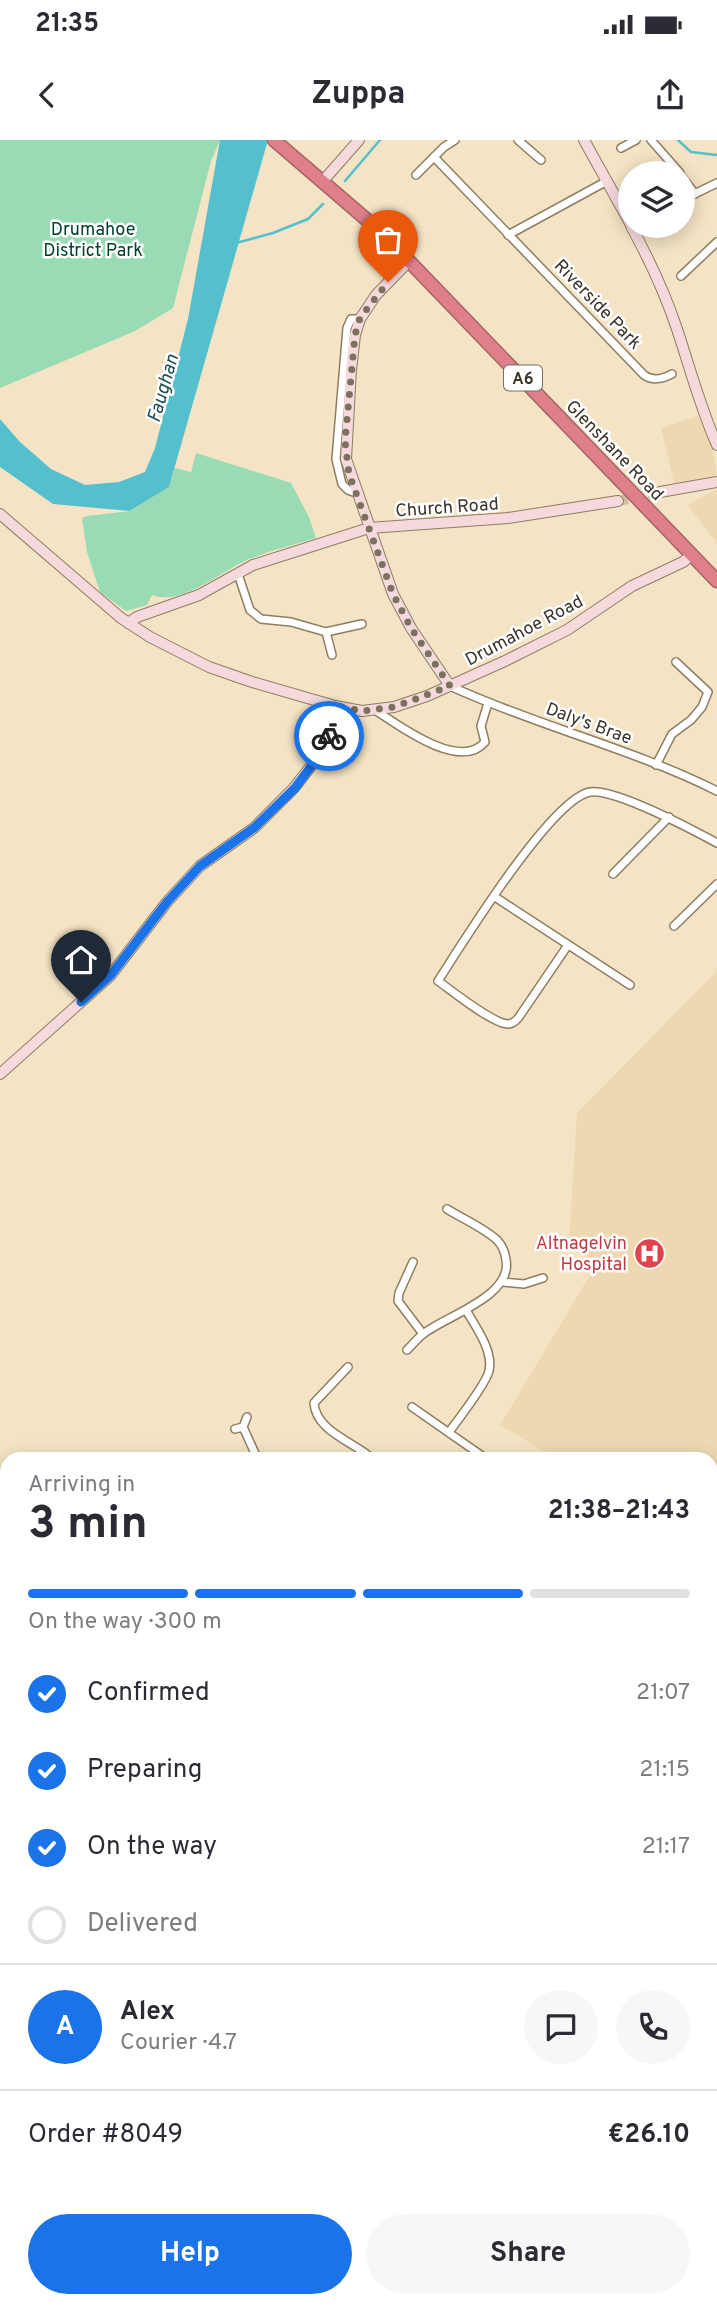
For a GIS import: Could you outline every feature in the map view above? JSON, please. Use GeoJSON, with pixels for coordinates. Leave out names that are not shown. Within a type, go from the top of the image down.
{"type":"FeatureCollection","features":[{"type":"Feature","properties":{"kind":"highway","name":"Glenshane Road"},"geometry":{"type":"LineString","coordinates":[[274,140],[381,232],[717,582]]}},
{"type":"Feature","properties":{"kind":"street"},"geometry":{"type":"LineString","coordinates":[[323,181],[359,140]]}},
{"type":"Feature","properties":{"kind":"street"},"geometry":{"type":"LineString","coordinates":[[416,175],[455,140]]}},
{"type":"Feature","properties":{"kind":"street"},"geometry":{"type":"LineString","coordinates":[[518,140],[541,160]]}},
{"type":"Feature","properties":{"kind":"street"},"geometry":{"type":"LineString","coordinates":[[584,140],[618,200]]}},
{"type":"Feature","properties":{"kind":"street"},"geometry":{"type":"LineString","coordinates":[[621,148],[636,140]]}},
{"type":"Feature","properties":{"kind":"street"},"geometry":{"type":"LineString","coordinates":[[651,140],[669,161]]}},
{"type":"Feature","properties":{"kind":"street","name":"Riverside Park"},"geometry":{"type":"LineString","coordinates":[[434,158],[644,375],[650,379],[665,378],[672,374]]}},
{"type":"Feature","properties":{"kind":"street"},"geometry":{"type":"LineString","coordinates":[[508,235],[607,181]]}},
{"type":"Feature","properties":{"kind":"street"},"geometry":{"type":"LineString","coordinates":[[695,194],[716,184]]}},
{"type":"Feature","properties":{"kind":"street"},"geometry":{"type":"LineString","coordinates":[[639,238],[672,314],[701,407],[717,446]]}},
{"type":"Feature","properties":{"kind":"street"},"geometry":{"type":"LineString","coordinates":[[681,276],[717,242]]}},
{"type":"Feature","properties":{"kind":"street"},"geometry":{"type":"LineString","coordinates":[[409,261],[376,295],[360,318],[355,335],[341,459],[400,607],[419,642],[450,686]]}},
{"type":"Feature","properties":{"kind":"street"},"geometry":{"type":"LineString","coordinates":[[660,492],[717,482]]}},
{"type":"Feature","properties":{"kind":"street","name":"Church Road"},"geometry":{"type":"LineString","coordinates":[[128,623],[137,617],[199,594],[253,565],[369,528],[508,518],[618,501]]}},
{"type":"Feature","properties":{"kind":"street","name":"Drumahoe Road"},"geometry":{"type":"LineString","coordinates":[[0,514],[128,623],[150,637],[209,667],[335,706],[362,711],[394,707],[450,686],[567,630],[632,586],[692,555]]}},
{"type":"Feature","properties":{"kind":"street"},"geometry":{"type":"LineString","coordinates":[[238,574],[250,610],[261,619],[291,622],[326,632],[362,624]]}},
{"type":"Feature","properties":{"kind":"street"},"geometry":{"type":"LineString","coordinates":[[326,632],[332,655]]}},
{"type":"Feature","properties":{"kind":"street"},"geometry":{"type":"LineString","coordinates":[[656,765],[672,734],[696,714],[709,692],[676,662]]}},
{"type":"Feature","properties":{"kind":"street","name":"Daly's Brae"},"geometry":{"type":"LineString","coordinates":[[450,686],[717,791]]}},
{"type":"Feature","properties":{"kind":"street"},"geometry":{"type":"LineString","coordinates":[[374,709],[444,750],[458,752],[480,747],[485,741],[481,726],[488,703]]}},
{"type":"Feature","properties":{"kind":"street"},"geometry":{"type":"LineString","coordinates":[[0,1074],[110,976],[167,902],[200,866],[254,828],[295,788],[328,739],[335,706]]}},
{"type":"Feature","properties":{"kind":"street"},"geometry":{"type":"LineString","coordinates":[[568,944],[516,1022],[502,1023],[493,1019],[438,981],[516,862],[581,795],[592,792],[606,793],[669,817],[717,843]]}},
{"type":"Feature","properties":{"kind":"street"},"geometry":{"type":"LineString","coordinates":[[613,874],[669,817]]}},
{"type":"Feature","properties":{"kind":"street"},"geometry":{"type":"LineString","coordinates":[[674,926],[717,884]]}},
{"type":"Feature","properties":{"kind":"street"},"geometry":{"type":"LineString","coordinates":[[495,897],[630,985]]}},
{"type":"Feature","properties":{"kind":"street"},"geometry":{"type":"LineString","coordinates":[[407,1350],[423,1334],[466,1310],[503,1282],[508,1267],[505,1250],[497,1240],[447,1209]]}},
{"type":"Feature","properties":{"kind":"street"},"geometry":{"type":"LineString","coordinates":[[413,1262],[398,1301],[423,1334]]}},
{"type":"Feature","properties":{"kind":"street"},"geometry":{"type":"LineString","coordinates":[[503,1282],[524,1284],[543,1278]]}},
{"type":"Feature","properties":{"kind":"street"},"geometry":{"type":"LineString","coordinates":[[449,1432],[489,1371],[484,1340],[466,1310]]}},
{"type":"Feature","properties":{"kind":"street"},"geometry":{"type":"LineString","coordinates":[[348,1367],[314,1403],[314,1408],[320,1421],[363,1452]]}},
{"type":"Feature","properties":{"kind":"street"},"geometry":{"type":"LineString","coordinates":[[412,1407],[472,1452]]}},
{"type":"Feature","properties":{"kind":"street"},"geometry":{"type":"LineString","coordinates":[[247,1417],[243,1427],[254,1452]]}},
{"type":"Feature","properties":{"kind":"street"},"geometry":{"type":"LineString","coordinates":[[235,1429],[243,1427]]}},
{"type":"Feature","properties":{"kind":"shaded area"},"geometry":{"type":"Polygon","coordinates":[[[698,416],[712,445],[717,477],[674,483],[661,428],[698,416]]]}},
{"type":"Feature","properties":{"kind":"shaded area"},"geometry":{"type":"Polygon","coordinates":[[[717,489],[717,543],[688,505],[717,489]]]}},
{"type":"Feature","properties":{"kind":"shaded area","name":"Altnagelvin Hospital"},"geometry":{"type":"Polygon","coordinates":[[[717,971],[717,1452],[545,1452],[500,1425],[596,1265],[569,1242],[577,1113],[717,971]]]}},
{"type":"Feature","properties":{"kind":"green space","name":"Drumahoe District Park"},"geometry":{"type":"Polygon","coordinates":[[[0,140],[220,140],[211,161],[173,308],[135,331],[0,388],[0,140]]]}},
{"type":"Feature","properties":{"kind":"green space"},"geometry":{"type":"Polygon","coordinates":[[[196,453],[291,483],[309,517],[316,538],[252,558],[177,596],[152,595],[147,605],[126,611],[100,592],[87,552],[82,518],[131,511],[169,487],[175,468],[191,472],[196,453]]]}},
{"type":"Feature","properties":{"kind":"water"},"geometry":{"type":"Polygon","coordinates":[[[220,140],[268,140],[169,487],[130,511],[53,504],[0,467],[0,419],[20,442],[51,469],[85,485],[119,482],[145,472],[155,448],[188,319],[220,140]]]}},
{"type":"Feature","properties":{"kind":"waterway"},"geometry":{"type":"LineString","coordinates":[[345,181],[380,140]]}},
{"type":"Feature","properties":{"kind":"waterway"},"geometry":{"type":"LineString","coordinates":[[678,140],[691,152],[717,155]]}},
{"type":"Feature","properties":{"kind":"waterway"},"geometry":{"type":"LineString","coordinates":[[236,243],[273,233],[308,219],[323,204]]}},
{"type":"Feature","properties":{"kind":"tunnel"},"geometry":{"type":"LineString","coordinates":[[618,501],[660,492]]}},
{"type":"Feature","properties":{"kind":"way so far"},"geometry":{"type":"LineString","coordinates":[[329,736],[335,706],[362,711],[394,707],[450,686],[411,628],[393,594],[346,459],[345,441],[355,335],[360,318],[388,282]]}},
{"type":"Feature","properties":{"kind":"place","name":"Altnagelvin Hospital"},"geometry":{"type":"Point","coordinates":[650,1253]}},
{"type":"Feature","properties":{"kind":"route"},"geometry":{"type":"LineString","coordinates":[[81,1002],[110,976],[167,902],[200,866],[254,828],[295,788],[321,753],[329,736]]}},
{"type":"Feature","properties":{"kind":"water label","name":"Faughan"},"geometry":{"type":"Point","coordinates":[162,388]}}]}
